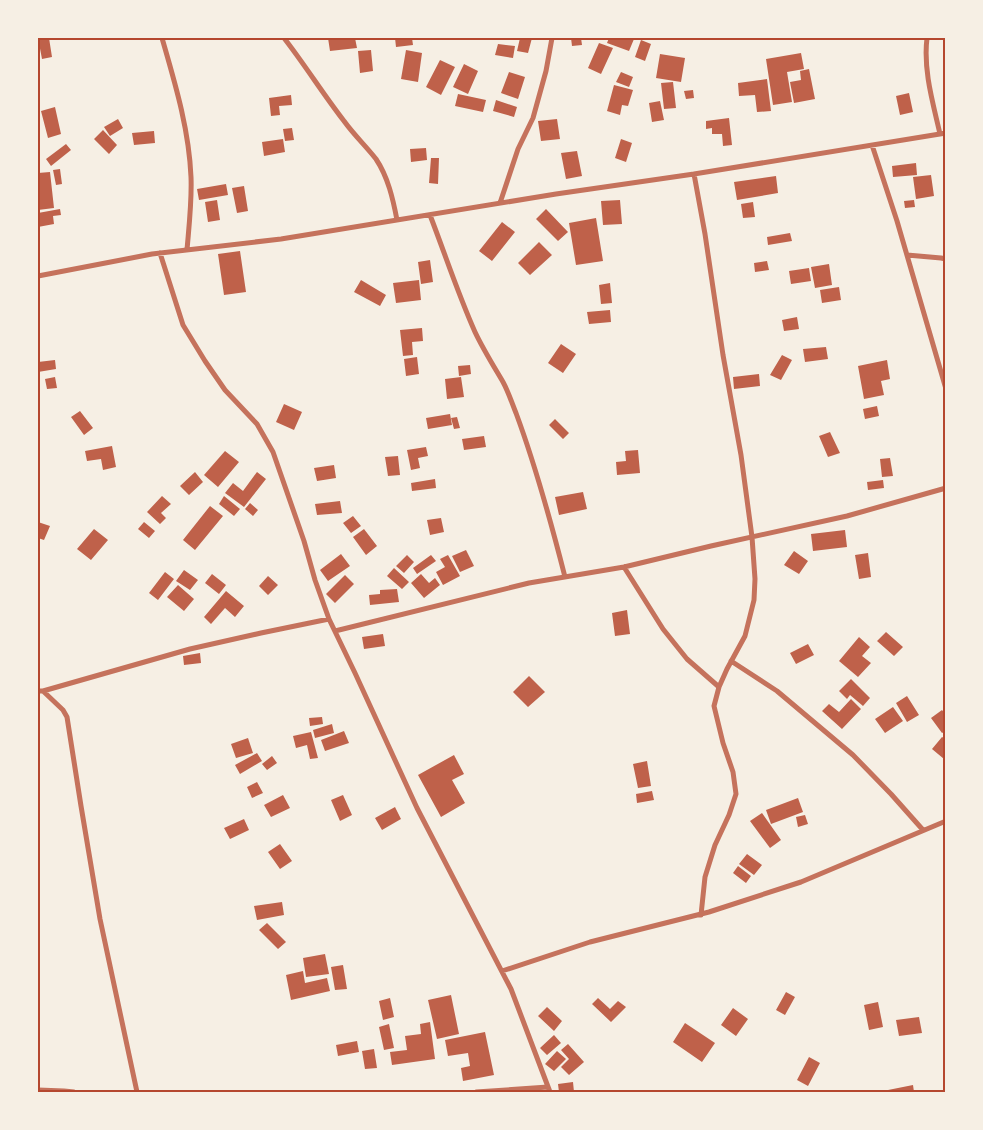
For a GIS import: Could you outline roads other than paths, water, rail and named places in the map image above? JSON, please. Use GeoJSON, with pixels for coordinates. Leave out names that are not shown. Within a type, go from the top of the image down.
{"type":"FeatureCollection","features":[{"type":"Feature","properties":{"kind":"street"},"geometry":{"type":"LineString","coordinates":[[162,38],[181,106],[188,141],[191,201],[187,250]]}},
{"type":"Feature","properties":{"kind":"street"},"geometry":{"type":"LineString","coordinates":[[284,38],[345,122],[376,160],[384,174],[398,220]]}},
{"type":"Feature","properties":{"kind":"street"},"geometry":{"type":"LineString","coordinates":[[500,203],[518,149],[533,118],[546,71],[552,38]]}},
{"type":"Feature","properties":{"kind":"street"},"geometry":{"type":"LineString","coordinates":[[38,276],[160,253],[281,239],[943,134],[932,98],[925,52],[926,38]]}},
{"type":"Feature","properties":{"kind":"street"},"geometry":{"type":"LineString","coordinates":[[872,145],[946,388]]}},
{"type":"Feature","properties":{"kind":"street"},"geometry":{"type":"LineString","coordinates":[[694,174],[741,455],[752,537],[755,579],[754,600],[744,636],[719,687],[714,706],[723,743],[733,772],[736,794],[729,815],[715,845],[705,877],[701,914]]}},
{"type":"Feature","properties":{"kind":"street"},"geometry":{"type":"LineString","coordinates":[[430,215],[460,298],[488,359],[503,383],[516,413],[551,522],[565,577]]}},
{"type":"Feature","properties":{"kind":"street"},"geometry":{"type":"LineString","coordinates":[[160,253],[183,325],[225,390],[257,424],[273,452],[329,619],[417,808],[511,989],[549,1090],[476,1092]]}},
{"type":"Feature","properties":{"kind":"street"},"geometry":{"type":"LineString","coordinates":[[907,255],[946,259]]}},
{"type":"Feature","properties":{"kind":"street"},"geometry":{"type":"LineString","coordinates":[[335,631],[529,583],[624,567],[848,516],[946,488]]}},
{"type":"Feature","properties":{"kind":"street"},"geometry":{"type":"LineString","coordinates":[[624,567],[663,629],[687,659],[719,687]]}},
{"type":"Feature","properties":{"kind":"street"},"geometry":{"type":"LineString","coordinates":[[40,691],[190,649],[329,619]]}},
{"type":"Feature","properties":{"kind":"street"},"geometry":{"type":"LineString","coordinates":[[731,661],[777,691],[853,755],[892,794],[923,830]]}},
{"type":"Feature","properties":{"kind":"street"},"geometry":{"type":"LineString","coordinates":[[40,691],[63,710],[67,717],[100,919],[137,1092]]}},
{"type":"Feature","properties":{"kind":"street"},"geometry":{"type":"LineString","coordinates":[[502,971],[590,942],[701,914],[801,882],[946,820]]}},
{"type":"Feature","properties":{"kind":"street"},"geometry":{"type":"LineString","coordinates":[[38,1090],[74,1092]]}}]}
